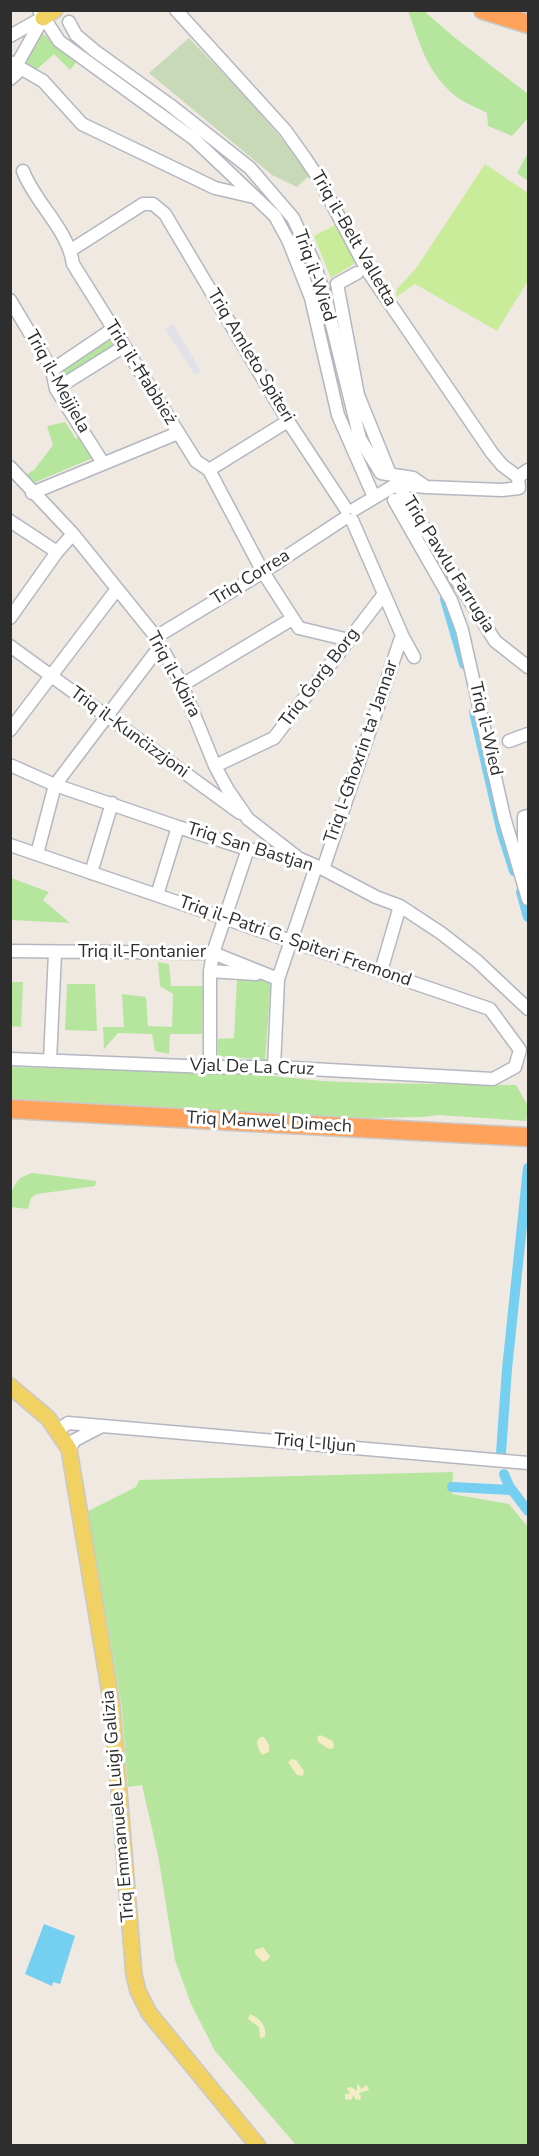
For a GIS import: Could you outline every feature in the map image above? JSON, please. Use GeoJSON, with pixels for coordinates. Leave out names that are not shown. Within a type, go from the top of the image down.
{"type":"FeatureCollection","features":[{"type":"Feature","properties":{"kind":"highway"},"geometry":{"type":"LineString","coordinates":[[483,10],[528,22]]}},
{"type":"Feature","properties":{"kind":"highway"},"geometry":{"type":"LineString","coordinates":[[502,10],[528,22]]}},
{"type":"Feature","properties":{"kind":"highway","name":"Triq Manwel Dimech"},"geometry":{"type":"LineString","coordinates":[[10,1109],[528,1137]]}},
{"type":"Feature","properties":{"kind":"highway","name":"Triq Manwel Dimech"},"geometry":{"type":"LineString","coordinates":[[10,1121],[528,1148]]}},
{"type":"Feature","properties":{"kind":"main road"},"geometry":{"type":"LineString","coordinates":[[10,1386],[48,1418],[56,1432]]}},
{"type":"Feature","properties":{"kind":"main road"},"geometry":{"type":"LineString","coordinates":[[10,1396],[56,1432]]}},
{"type":"Feature","properties":{"kind":"main road","name":"Triq Emmanuele Luigi Galizia"},"geometry":{"type":"LineString","coordinates":[[56,1432],[69,1449],[112,1706],[134,1975],[138,1991],[149,2013],[254,2142]]}},
{"type":"Feature","properties":{"kind":"street","name":"Triq il-Belt Valletta"},"geometry":{"type":"LineString","coordinates":[[176,10],[285,130],[319,179],[367,270],[492,453],[502,465],[523,482]]}},
{"type":"Feature","properties":{"kind":"street"},"geometry":{"type":"LineString","coordinates":[[10,36],[46,13]]}},
{"type":"Feature","properties":{"kind":"street"},"geometry":{"type":"LineString","coordinates":[[13,64],[46,13]]}},
{"type":"Feature","properties":{"kind":"street"},"geometry":{"type":"LineString","coordinates":[[46,13],[59,40],[194,139],[275,216],[289,242],[311,298],[338,415],[374,497]]}},
{"type":"Feature","properties":{"kind":"street","name":"Triq il-Wied"},"geometry":{"type":"LineString","coordinates":[[69,22],[76,35],[95,51],[170,105],[250,168],[293,218],[313,261],[325,296],[360,439],[381,473],[394,479]]}},
{"type":"Feature","properties":{"kind":"street"},"geometry":{"type":"LineString","coordinates":[[10,79],[18,73],[13,64]]}},
{"type":"Feature","properties":{"kind":"street"},"geometry":{"type":"LineString","coordinates":[[13,64],[43,81],[82,124],[220,190],[255,197]]}},
{"type":"Feature","properties":{"kind":"street","name":"Triq il-Ħabbież"},"geometry":{"type":"LineString","coordinates":[[23,171],[28,184],[71,250],[73,264],[123,347],[196,460],[209,470],[263,572],[292,619]]}},
{"type":"Feature","properties":{"kind":"street"},"geometry":{"type":"LineString","coordinates":[[220,190],[227,183],[230,172]]}},
{"type":"Feature","properties":{"kind":"street","name":"Triq Amleto Spiteri"},"geometry":{"type":"LineString","coordinates":[[71,250],[143,204],[153,204],[165,214],[288,421],[350,514],[402,635],[414,657]]}},
{"type":"Feature","properties":{"kind":"street","name":"Triq il-Wied"},"geometry":{"type":"LineString","coordinates":[[357,273],[337,284],[358,395],[394,479]]}},
{"type":"Feature","properties":{"kind":"street","name":"Triq il-Mejjiela"},"geometry":{"type":"LineString","coordinates":[[10,300],[52,370],[57,390],[103,463]]}},
{"type":"Feature","properties":{"kind":"street"},"geometry":{"type":"LineString","coordinates":[[52,370],[113,329]]}},
{"type":"Feature","properties":{"kind":"street"},"geometry":{"type":"LineString","coordinates":[[57,390],[123,347]]}},
{"type":"Feature","properties":{"kind":"street"},"geometry":{"type":"LineString","coordinates":[[209,470],[288,421]]}},
{"type":"Feature","properties":{"kind":"street"},"geometry":{"type":"LineString","coordinates":[[32,493],[178,433]]}},
{"type":"Feature","properties":{"kind":"street","name":"Triq il-Kbira"},"geometry":{"type":"LineString","coordinates":[[10,468],[73,534],[156,637],[182,685],[215,766],[248,819],[300,859]]}},
{"type":"Feature","properties":{"kind":"street"},"geometry":{"type":"LineString","coordinates":[[394,479],[426,487],[502,490],[523,482]]}},
{"type":"Feature","properties":{"kind":"street","name":"Triq Correa"},"geometry":{"type":"LineString","coordinates":[[156,637],[263,572],[374,497],[394,479]]}},
{"type":"Feature","properties":{"kind":"street","name":"Triq Pawlu Farrugia"},"geometry":{"type":"LineString","coordinates":[[394,479],[495,641],[528,667]]}},
{"type":"Feature","properties":{"kind":"street","name":"Triq il-Wied"},"geometry":{"type":"LineString","coordinates":[[394,500],[451,600],[462,630],[504,817],[528,899]]}},
{"type":"Feature","properties":{"kind":"street"},"geometry":{"type":"LineString","coordinates":[[10,521],[57,552]]}},
{"type":"Feature","properties":{"kind":"street"},"geometry":{"type":"LineString","coordinates":[[10,618],[57,552],[73,534]]}},
{"type":"Feature","properties":{"kind":"street"},"geometry":{"type":"LineString","coordinates":[[10,730],[117,589]]}},
{"type":"Feature","properties":{"kind":"street","name":"Triq Ġorġ Borg"},"geometry":{"type":"LineString","coordinates":[[215,766],[274,738],[384,594]]}},
{"type":"Feature","properties":{"kind":"street"},"geometry":{"type":"LineString","coordinates":[[182,685],[292,619],[299,628],[349,640]]}},
{"type":"Feature","properties":{"kind":"street","name":"Triq l-Għoxrin ta' Jannar"},"geometry":{"type":"LineString","coordinates":[[274,1067],[273,977],[319,868],[402,635]]}},
{"type":"Feature","properties":{"kind":"street","name":"Triq il-Kunċizzjoni"},"geometry":{"type":"LineString","coordinates":[[10,646],[248,819]]}},
{"type":"Feature","properties":{"kind":"street"},"geometry":{"type":"LineString","coordinates":[[37,854],[55,785],[154,654],[162,649]]}},
{"type":"Feature","properties":{"kind":"street"},"geometry":{"type":"LineString","coordinates":[[509,741],[528,734]]}},
{"type":"Feature","properties":{"kind":"street","name":"Triq San Bastjan"},"geometry":{"type":"LineString","coordinates":[[10,765],[55,785],[248,849],[300,859],[376,897],[400,906],[441,933],[477,961],[528,1009]]}},
{"type":"Feature","properties":{"kind":"street"},"geometry":{"type":"LineString","coordinates":[[91,873],[112,803]]}},
{"type":"Feature","properties":{"kind":"street"},"geometry":{"type":"LineString","coordinates":[[526,816],[524,855],[528,867]]}},
{"type":"Feature","properties":{"kind":"street"},"geometry":{"type":"LineString","coordinates":[[157,895],[178,826]]}},
{"type":"Feature","properties":{"kind":"street","name":"Triq il-Patri G. Spiteri Fremond"},"geometry":{"type":"LineString","coordinates":[[10,845],[490,1008],[520,1050],[515,1067],[493,1079]]}},
{"type":"Feature","properties":{"kind":"street"},"geometry":{"type":"LineString","coordinates":[[210,1067],[210,971],[213,953],[248,849]]}},
{"type":"Feature","properties":{"kind":"street"},"geometry":{"type":"LineString","coordinates":[[381,970],[400,906]]}},
{"type":"Feature","properties":{"kind":"street","name":"Triq il-Fontanier"},"geometry":{"type":"LineString","coordinates":[[10,951],[213,953],[273,977]]}},
{"type":"Feature","properties":{"kind":"street"},"geometry":{"type":"LineString","coordinates":[[50,1061],[55,953]]}},
{"type":"Feature","properties":{"kind":"street","name":"Triq il-Fontanier"},"geometry":{"type":"LineString","coordinates":[[210,971],[273,977]]}},
{"type":"Feature","properties":{"kind":"street","name":"Vjal De La Cruz"},"geometry":{"type":"LineString","coordinates":[[10,1059],[210,1067],[274,1067],[493,1079]]}},
{"type":"Feature","properties":{"kind":"street","name":"Triq l-Iljun"},"geometry":{"type":"LineString","coordinates":[[56,1432],[68,1423],[528,1463]]}},
{"type":"Feature","properties":{"kind":"street"},"geometry":{"type":"LineString","coordinates":[[69,1449],[75,1440],[101,1426]]}},
{"type":"Feature","properties":{"kind":"shaded area"},"geometry":{"type":"Polygon","coordinates":[[[173,324],[201,371],[195,375],[165,329],[173,324]]]}},
{"type":"Feature","properties":{"kind":"green space"},"geometry":{"type":"Polygon","coordinates":[[[408,11],[424,11],[528,94],[528,118],[512,136],[488,126],[487,113],[458,98],[447,89],[426,59],[408,11]]]}},
{"type":"Feature","properties":{"kind":"green space"},"geometry":{"type":"Polygon","coordinates":[[[39,31],[78,60],[70,70],[54,54],[34,72],[20,64],[39,31]]]}},
{"type":"Feature","properties":{"kind":"green space"},"geometry":{"type":"Polygon","coordinates":[[[189,38],[249,100],[311,174],[297,187],[272,175],[149,73],[189,38]]]}},
{"type":"Feature","properties":{"kind":"green space"},"geometry":{"type":"Polygon","coordinates":[[[528,153],[528,181],[517,173],[528,153]]]}},
{"type":"Feature","properties":{"kind":"green space"},"geometry":{"type":"Polygon","coordinates":[[[485,164],[528,193],[528,281],[497,331],[415,284],[396,297],[397,289],[417,267],[485,164]]]}},
{"type":"Feature","properties":{"kind":"green space"},"geometry":{"type":"Polygon","coordinates":[[[335,225],[357,262],[331,278],[314,236],[335,225]]]}},
{"type":"Feature","properties":{"kind":"green space"},"geometry":{"type":"Polygon","coordinates":[[[106,338],[114,341],[113,348],[65,378],[58,377],[57,372],[106,338]]]}},
{"type":"Feature","properties":{"kind":"green space"},"geometry":{"type":"Polygon","coordinates":[[[65,422],[76,439],[81,436],[95,457],[31,484],[24,476],[34,470],[53,445],[47,426],[65,422]]]}},
{"type":"Feature","properties":{"kind":"green space"},"geometry":{"type":"Polygon","coordinates":[[[11,878],[49,892],[43,900],[70,923],[11,920],[11,878]]]}},
{"type":"Feature","properties":{"kind":"green space"},"geometry":{"type":"Polygon","coordinates":[[[158,962],[169,964],[171,986],[203,986],[202,1034],[170,1034],[169,1054],[155,1051],[152,1034],[118,1033],[104,1049],[103,1027],[124,1027],[122,994],[146,997],[148,1026],[172,1027],[173,994],[160,986],[158,962]]]}},
{"type":"Feature","properties":{"kind":"green space"},"geometry":{"type":"Polygon","coordinates":[[[237,980],[271,980],[265,1060],[218,1056],[218,1039],[234,1038],[237,980]]]}},
{"type":"Feature","properties":{"kind":"green space"},"geometry":{"type":"Polygon","coordinates":[[[11,982],[23,982],[21,1027],[11,1026],[11,982]]]}},
{"type":"Feature","properties":{"kind":"green space"},"geometry":{"type":"Polygon","coordinates":[[[67,984],[95,984],[97,1031],[65,1030],[67,984]]]}},
{"type":"Feature","properties":{"kind":"green space"},"geometry":{"type":"Polygon","coordinates":[[[11,1067],[253,1074],[370,1083],[516,1085],[528,1106],[526,1121],[439,1115],[370,1118],[369,1122],[212,1110],[11,1103],[11,1067]]]}},
{"type":"Feature","properties":{"kind":"green space"},"geometry":{"type":"Polygon","coordinates":[[[33,1173],[96,1181],[95,1186],[37,1194],[31,1198],[28,1209],[11,1207],[14,1185],[21,1178],[33,1173]]]}},
{"type":"Feature","properties":{"kind":"green space"},"geometry":{"type":"Polygon","coordinates":[[[453,1472],[452,1494],[509,1504],[528,1527],[528,2145],[296,2145],[215,2051],[191,2004],[175,1960],[158,1855],[142,1785],[128,1787],[122,1709],[88,1511],[136,1487],[139,1480],[453,1472]]]}},
{"type":"Feature","properties":{"kind":"sand"},"geometry":{"type":"Polygon","coordinates":[[[320,1735],[333,1741],[334,1748],[329,1749],[318,1742],[317,1737],[320,1735]]]}},
{"type":"Feature","properties":{"kind":"sand"},"geometry":{"type":"Polygon","coordinates":[[[264,1737],[269,1745],[269,1752],[262,1755],[257,1741],[264,1737]]]}},
{"type":"Feature","properties":{"kind":"sand"},"geometry":{"type":"Polygon","coordinates":[[[292,1759],[296,1760],[304,1771],[303,1776],[297,1775],[288,1762],[292,1759]]]}},
{"type":"Feature","properties":{"kind":"sand"},"geometry":{"type":"Polygon","coordinates":[[[263,1947],[270,1956],[263,1962],[255,1954],[255,1950],[263,1947]]]}},
{"type":"Feature","properties":{"kind":"sand"},"geometry":{"type":"Polygon","coordinates":[[[250,2014],[262,2023],[265,2037],[260,2038],[259,2027],[248,2019],[250,2014]]]}},
{"type":"Feature","properties":{"kind":"sand"},"geometry":{"type":"Polygon","coordinates":[[[357,2084],[361,2089],[367,2085],[369,2090],[359,2093],[360,2100],[355,2099],[354,2095],[351,2100],[345,2099],[345,2094],[350,2094],[347,2088],[351,2087],[357,2091],[357,2084]]]}},
{"type":"Feature","properties":{"kind":"water"},"geometry":{"type":"Polygon","coordinates":[[[44,1924],[75,1936],[60,1984],[53,1982],[52,1986],[25,1974],[44,1924]]]}},
{"type":"Feature","properties":{"kind":"waterway"},"geometry":{"type":"LineString","coordinates":[[445,599],[464,664]]}},
{"type":"Feature","properties":{"kind":"waterway"},"geometry":{"type":"LineString","coordinates":[[474,712],[502,833],[514,871]]}},
{"type":"Feature","properties":{"kind":"waterway"},"geometry":{"type":"LineString","coordinates":[[521,892],[528,917]]}},
{"type":"Feature","properties":{"kind":"waterway"},"geometry":{"type":"LineString","coordinates":[[501,1453],[507,1369],[528,1168]]}},
{"type":"Feature","properties":{"kind":"waterway"},"geometry":{"type":"LineString","coordinates":[[504,1474],[509,1486],[528,1511]]}},
{"type":"Feature","properties":{"kind":"waterway"},"geometry":{"type":"LineString","coordinates":[[452,1487],[512,1490]]}}]}
